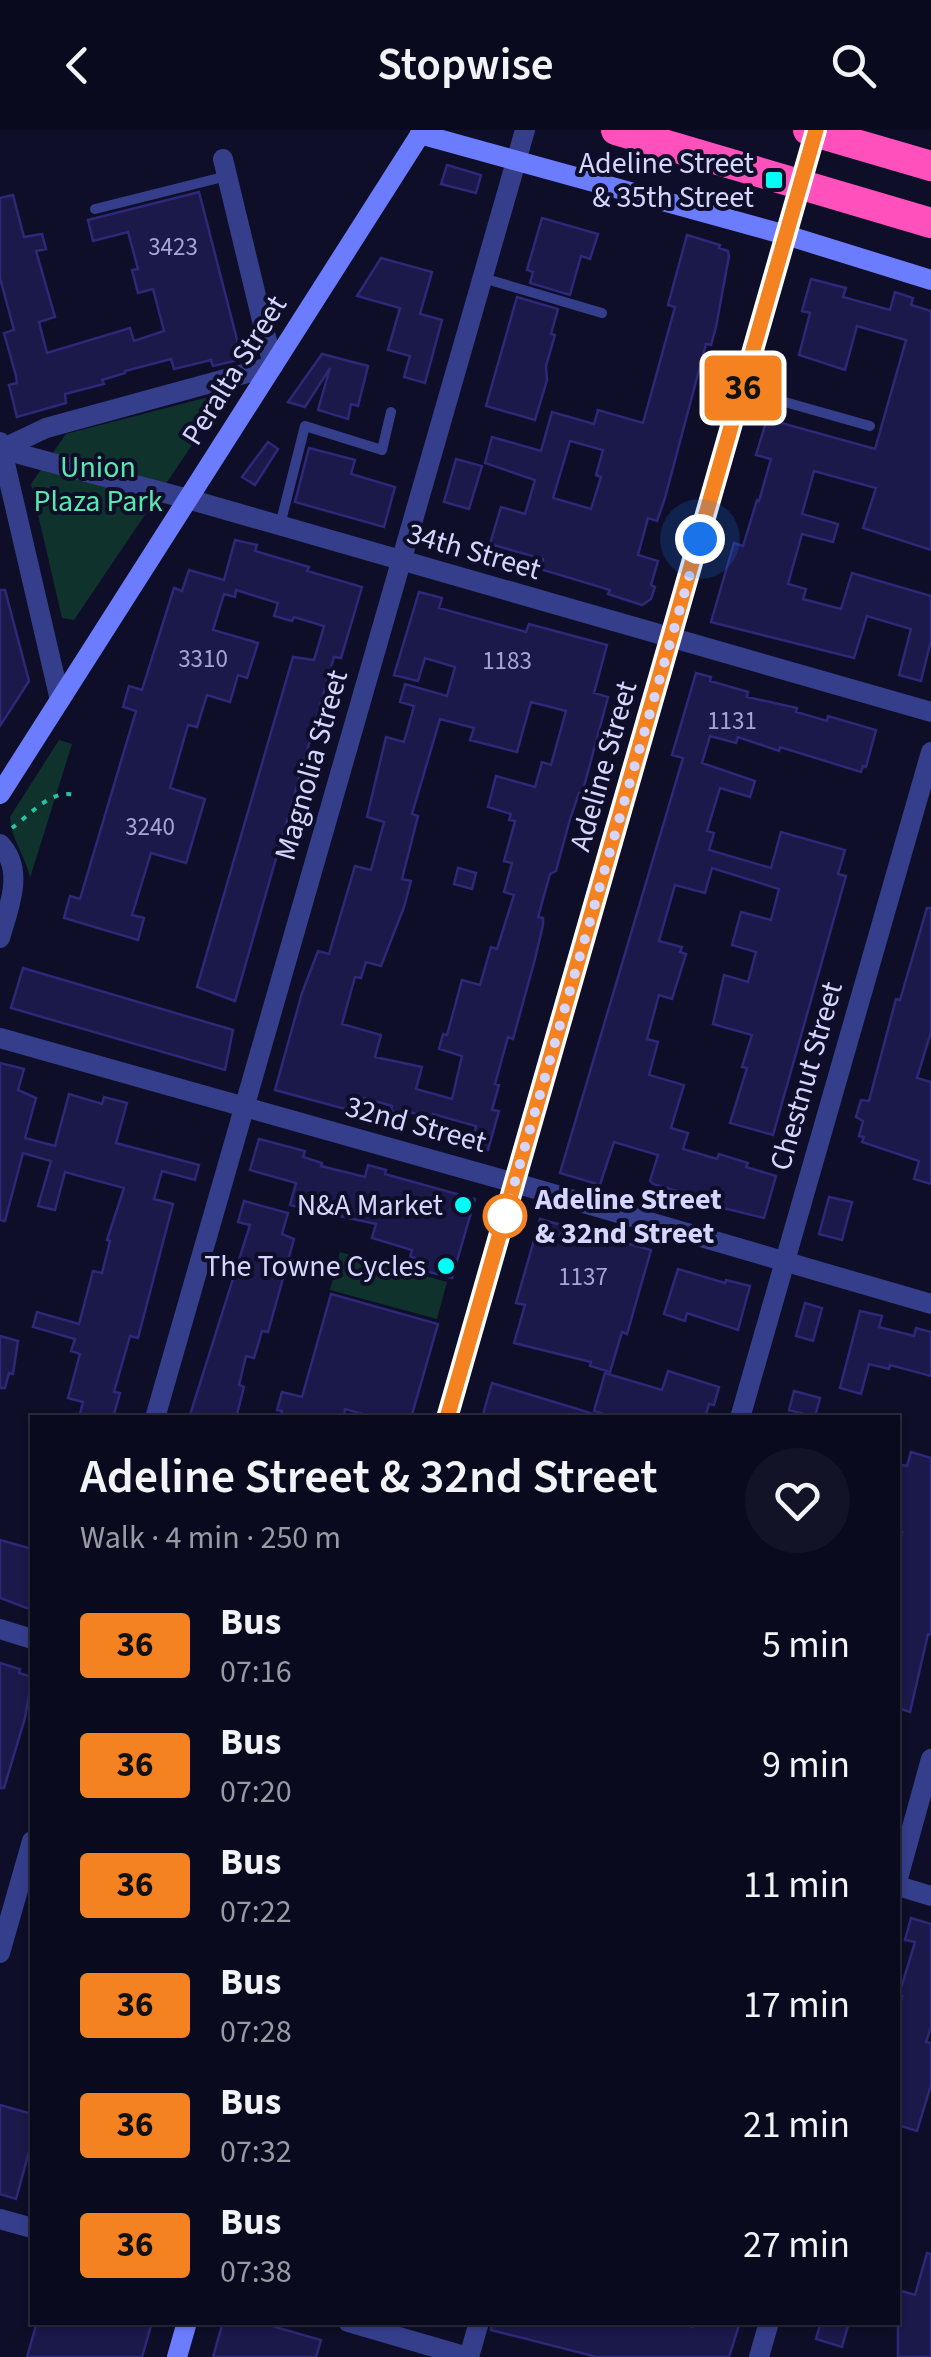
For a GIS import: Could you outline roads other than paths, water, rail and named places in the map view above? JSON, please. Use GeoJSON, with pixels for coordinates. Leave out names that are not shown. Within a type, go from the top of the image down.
{"type":"FeatureCollection","features":[{"type":"Feature","properties":{"kind":"highway"},"geometry":{"type":"LineString","coordinates":[[616,130],[931,223]]}},
{"type":"Feature","properties":{"kind":"highway"},"geometry":{"type":"LineString","coordinates":[[808,130],[931,166]]}},
{"type":"Feature","properties":{"kind":"main road","name":"Adeline Street"},"geometry":{"type":"LineString","coordinates":[[448,1415],[816,130]]}},
{"type":"Feature","properties":{"kind":"main road"},"geometry":{"type":"LineString","coordinates":[[421,132],[931,280]]}},
{"type":"Feature","properties":{"kind":"main road","name":"Peralta Street"},"geometry":{"type":"LineString","coordinates":[[0,794],[421,132]]}},
{"type":"Feature","properties":{"kind":"main road"},"geometry":{"type":"LineString","coordinates":[[177,2357],[186,2325]]}},
{"type":"Feature","properties":{"kind":"street","name":"Magnolia Street"},"geometry":{"type":"LineString","coordinates":[[156,1415],[525,130]]}},
{"type":"Feature","properties":{"kind":"street"},"geometry":{"type":"LineString","coordinates":[[60,700],[0,447],[46,428],[273,366],[225,168]]}},
{"type":"Feature","properties":{"kind":"street","name":"34th Street"},"geometry":{"type":"LineString","coordinates":[[0,447],[931,712]]}},
{"type":"Feature","properties":{"kind":"street","name":"Chestnut Street"},"geometry":{"type":"LineString","coordinates":[[741,1415],[931,752]]}},
{"type":"Feature","properties":{"kind":"street"},"geometry":{"type":"LineString","coordinates":[[0,938],[15,873],[6,836]]}},
{"type":"Feature","properties":{"kind":"street","name":"32nd Street"},"geometry":{"type":"LineString","coordinates":[[0,1038],[931,1304]]}},
{"type":"Feature","properties":{"kind":"street"},"geometry":{"type":"LineString","coordinates":[[0,1630],[30,1638]]}},
{"type":"Feature","properties":{"kind":"street"},"geometry":{"type":"LineString","coordinates":[[900,1871],[931,1760]]}},
{"type":"Feature","properties":{"kind":"street"},"geometry":{"type":"LineString","coordinates":[[0,1953],[30,1848]]}},
{"type":"Feature","properties":{"kind":"street"},"geometry":{"type":"LineString","coordinates":[[900,1887],[931,1896]]}},
{"type":"Feature","properties":{"kind":"street"},"geometry":{"type":"LineString","coordinates":[[0,2219],[30,2227]]}},
{"type":"Feature","properties":{"kind":"street"},"geometry":{"type":"LineString","coordinates":[[358,2325],[468,2357],[478,2325]]}},
{"type":"Feature","properties":{"kind":"street"},"geometry":{"type":"LineString","coordinates":[[759,2357],[768,2325]]}},
{"type":"Feature","properties":{"kind":"lane"},"geometry":{"type":"LineString","coordinates":[[95,210],[225,168]]}},
{"type":"Feature","properties":{"kind":"lane"},"geometry":{"type":"LineString","coordinates":[[483,278],[602,313]]}},
{"type":"Feature","properties":{"kind":"lane"},"geometry":{"type":"LineString","coordinates":[[742,390],[870,426]]}},
{"type":"Feature","properties":{"kind":"lane"},"geometry":{"type":"LineString","coordinates":[[280,526],[305,426],[382,450],[391,412]]}},
{"type":"Feature","properties":{"kind":"place","name":"Adeline Street & 35th Street"},"geometry":{"type":"Point","coordinates":[774,180]}},
{"type":"Feature","properties":{"kind":"place","name":"N&A Market"},"geometry":{"type":"Point","coordinates":[463,1205]}},
{"type":"Feature","properties":{"kind":"place","name":"Adeline Street & 32nd Street"},"geometry":{"type":"Point","coordinates":[505,1216]}},
{"type":"Feature","properties":{"kind":"place","name":"The Towne Cycles"},"geometry":{"type":"Point","coordinates":[446,1266]}},
{"type":"Feature","properties":{"kind":"park label","name":"Union Plaza Park"},"geometry":{"type":"Point","coordinates":[98,484]}}]}
